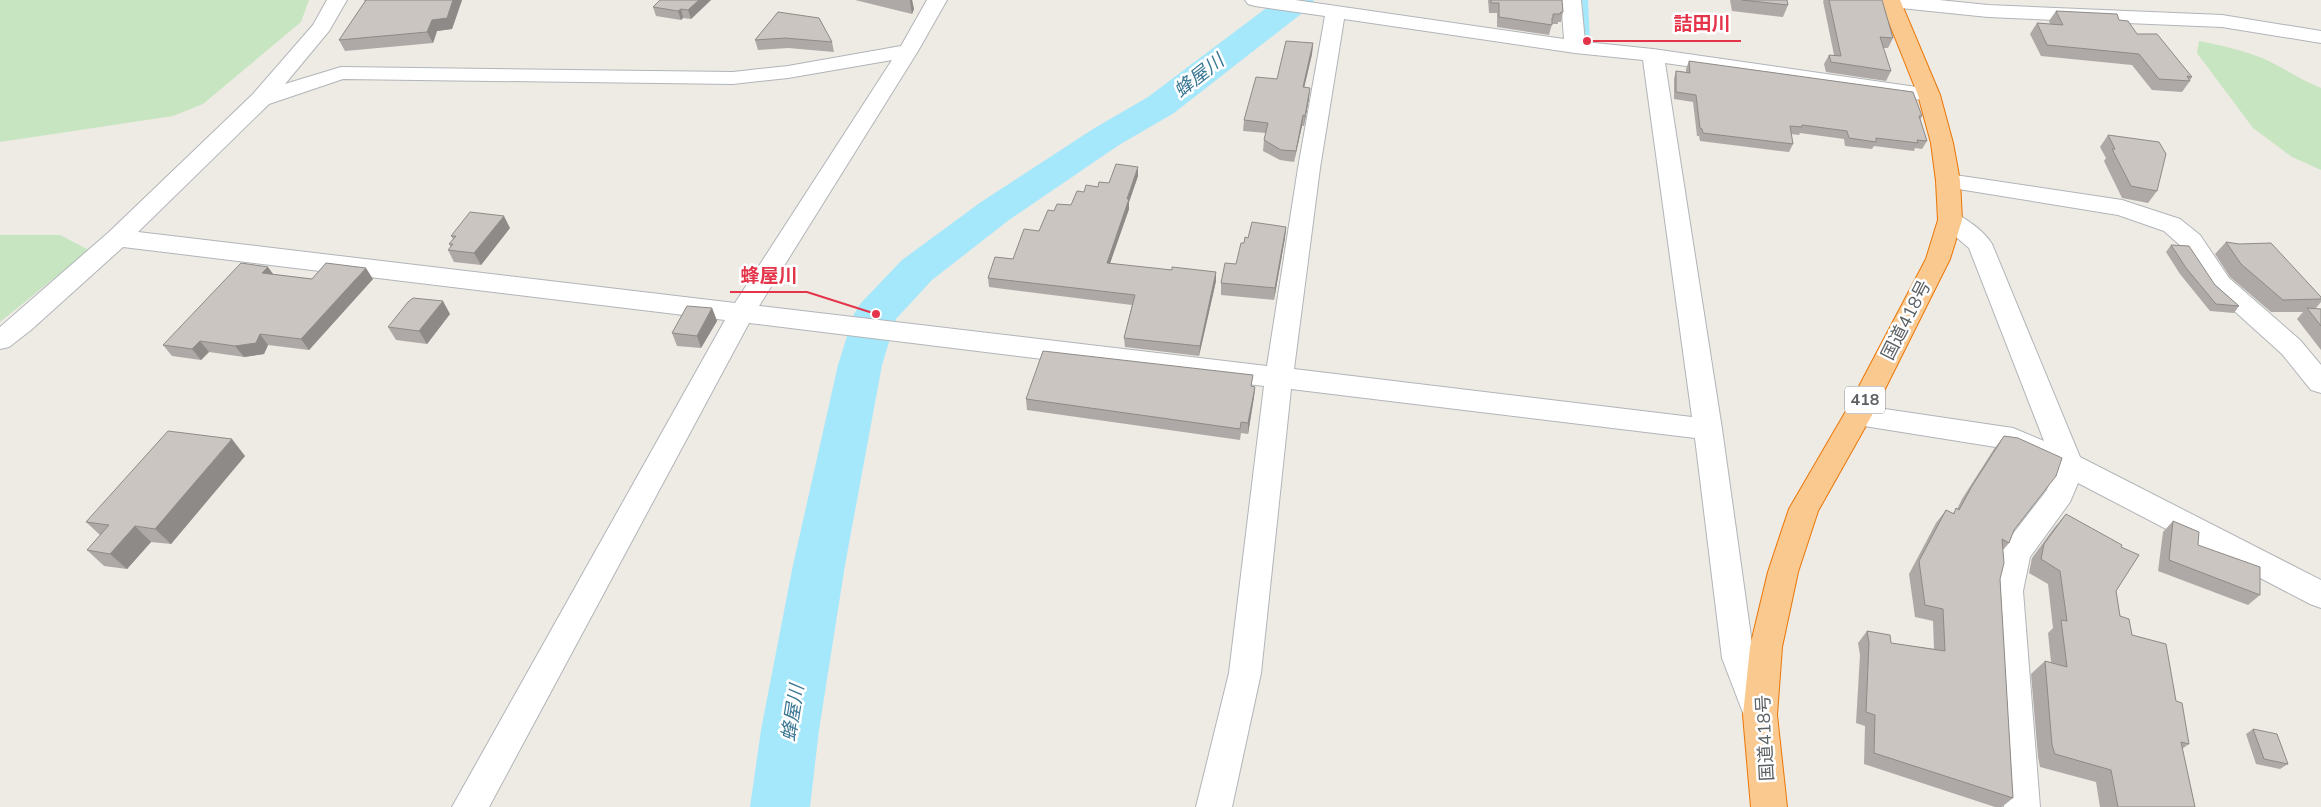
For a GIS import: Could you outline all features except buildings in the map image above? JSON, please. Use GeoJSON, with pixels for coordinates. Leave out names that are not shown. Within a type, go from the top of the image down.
{"type":"FeatureCollection","features":[{"type":"Feature","properties":{"kind":"highway","name":"国道418号"},"geometry":{"type":"LineString","coordinates":[[1768,807],[1760,715],[1766,647],[1783,572],[1804,509],[1858,415],[1938,259],[1950,220],[1948,182],[1942,143],[1929,95],[1890,1]]}},
{"type":"Feature","properties":{"kind":"street"},"geometry":{"type":"LineString","coordinates":[[0,340],[22,324],[118,238],[261,99],[322,27],[337,0]]}},
{"type":"Feature","properties":{"kind":"street"},"geometry":{"type":"LineString","coordinates":[[470,807],[741,314],[908,51],[937,0]]}},
{"type":"Feature","properties":{"kind":"street"},"geometry":{"type":"LineString","coordinates":[[1571,0],[1575,47]]}},
{"type":"Feature","properties":{"kind":"street"},"geometry":{"type":"LineString","coordinates":[[1259,1],[1575,47],[1653,55],[1929,95]]}},
{"type":"Feature","properties":{"kind":"street"},"geometry":{"type":"LineString","coordinates":[[1890,1],[1988,11],[2222,21],[2321,37]]}},
{"type":"Feature","properties":{"kind":"street"},"geometry":{"type":"LineString","coordinates":[[1214,807],[1245,673],[1279,377],[1309,168],[1326,12]]}},
{"type":"Feature","properties":{"kind":"street"},"geometry":{"type":"LineString","coordinates":[[261,99],[341,73],[733,78],[788,72],[908,51]]}},
{"type":"Feature","properties":{"kind":"street"},"geometry":{"type":"LineString","coordinates":[[1653,55],[1708,429],[1738,658],[1760,715]]}},
{"type":"Feature","properties":{"kind":"street"},"geometry":{"type":"LineString","coordinates":[[1948,182],[2122,208],[2172,225],[2191,241],[2220,284],[2291,347],[2321,383]]}},
{"type":"Feature","properties":{"kind":"street"},"geometry":{"type":"LineString","coordinates":[[1950,220],[1980,244],[2052,428],[2069,465],[2060,494],[2016,554],[2007,591],[2022,807]]}},
{"type":"Feature","properties":{"kind":"street"},"geometry":{"type":"LineString","coordinates":[[118,238],[1708,429]]}},
{"type":"Feature","properties":{"kind":"street"},"geometry":{"type":"LineString","coordinates":[[1858,415],[2013,439],[2069,465],[2321,595]]}},
{"type":"Feature","properties":{"kind":"green space"},"geometry":{"type":"Polygon","coordinates":[[[0,0],[309,0],[301,22],[203,104],[173,116],[0,142],[0,0]]]}},
{"type":"Feature","properties":{"kind":"green space"},"geometry":{"type":"Polygon","coordinates":[[[2199,41],[2231,48],[2262,58],[2321,88],[2321,170],[2292,157],[2253,128],[2197,53],[2199,41]]]}},
{"type":"Feature","properties":{"kind":"green space"},"geometry":{"type":"Polygon","coordinates":[[[0,235],[60,235],[89,250],[0,322],[0,235]]]}},
{"type":"Feature","properties":{"kind":"waterway","name":"蜂屋川"},"geometry":{"type":"LineString","coordinates":[[780,807],[790,730],[819,565],[860,365],[876,314],[917,270],[995,211],[1106,137],[1161,105],[1298,0]]}},
{"type":"Feature","properties":{"kind":"waterway"},"geometry":{"type":"LineString","coordinates":[[1585,0],[1587,41]]}},
{"type":"Feature","properties":{"kind":"place","name":"詰田川"},"geometry":{"type":"Point","coordinates":[1587,41]}},
{"type":"Feature","properties":{"kind":"place","name":"蜂屋川"},"geometry":{"type":"Point","coordinates":[876,314]}}]}
